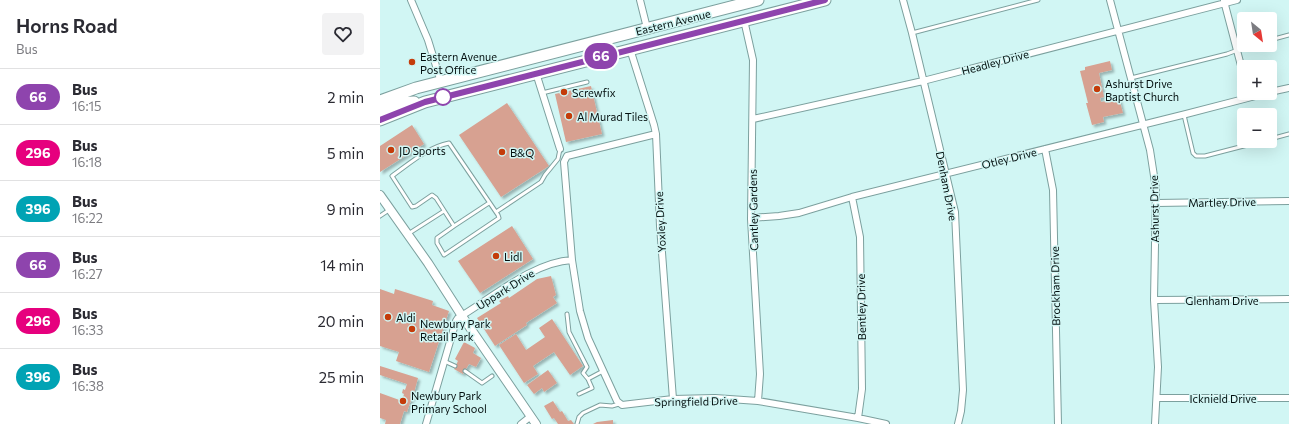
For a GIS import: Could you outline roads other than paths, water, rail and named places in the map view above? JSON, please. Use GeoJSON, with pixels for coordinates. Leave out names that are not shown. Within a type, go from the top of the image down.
{"type":"FeatureCollection","features":[{"type":"Feature","properties":{"kind":"highway","name":"Eastern Avenue"},"geometry":{"type":"LineString","coordinates":[[380,101],[416,88],[758,0]]}},
{"type":"Feature","properties":{"kind":"highway","name":"Eastern Avenue"},"geometry":{"type":"LineString","coordinates":[[380,120],[425,102],[825,0]]}},
{"type":"Feature","properties":{"kind":"highway"},"geometry":{"type":"LineString","coordinates":[[380,110],[400,103],[425,102]]}},
{"type":"Feature","properties":{"kind":"street"},"geometry":{"type":"LineString","coordinates":[[411,0],[428,40],[441,82]]}},
{"type":"Feature","properties":{"kind":"street"},"geometry":{"type":"LineString","coordinates":[[640,0],[647,28]]}},
{"type":"Feature","properties":{"kind":"street","name":"Denham Drive"},"geometry":{"type":"LineString","coordinates":[[902,0],[912,33],[955,212],[963,382],[961,411],[958,424]]}},
{"type":"Feature","properties":{"kind":"street","name":"Ashurst Drive"},"geometry":{"type":"LineString","coordinates":[[1110,0],[1150,150],[1156,189],[1154,300],[1158,367],[1155,424]]}},
{"type":"Feature","properties":{"kind":"street","name":"Headley Drive"},"geometry":{"type":"LineString","coordinates":[[753,119],[923,81],[1224,2],[1237,0]]}},
{"type":"Feature","properties":{"kind":"street"},"geometry":{"type":"LineString","coordinates":[[1224,2],[1237,50]]}},
{"type":"Feature","properties":{"kind":"street","name":"Cantley Gardens"},"geometry":{"type":"LineString","coordinates":[[744,20],[754,60],[751,218],[760,374],[758,401]]}},
{"type":"Feature","properties":{"kind":"street","name":"Yoxley Drive"},"geometry":{"type":"LineString","coordinates":[[630,49],[656,134],[660,226],[673,399]]}},
{"type":"Feature","properties":{"kind":"street"},"geometry":{"type":"LineString","coordinates":[[536,73],[560,149]]}},
{"type":"Feature","properties":{"kind":"street"},"geometry":{"type":"LineString","coordinates":[[1277,91],[1289,88]]}},
{"type":"Feature","properties":{"kind":"street","name":"Otley Drive"},"geometry":{"type":"LineString","coordinates":[[751,218],[779,216],[799,212],[852,197],[1184,115],[1237,99]]}},
{"type":"Feature","properties":{"kind":"street"},"geometry":{"type":"LineString","coordinates":[[619,404],[583,325],[572,260],[564,162],[567,156],[656,134]]}},
{"type":"Feature","properties":{"kind":"street","name":"Brockham Drive"},"geometry":{"type":"LineString","coordinates":[[1045,149],[1053,190],[1058,424]]}},
{"type":"Feature","properties":{"kind":"street"},"geometry":{"type":"LineString","coordinates":[[380,195],[536,424]]}},
{"type":"Feature","properties":{"kind":"street","name":"Bentley Drive"},"geometry":{"type":"LineString","coordinates":[[852,197],[860,237],[862,389],[858,418]]}},
{"type":"Feature","properties":{"kind":"street","name":"Martley Drive"},"geometry":{"type":"LineString","coordinates":[[1156,203],[1289,201]]}},
{"type":"Feature","properties":{"kind":"street","name":"Uppark Drive"},"geometry":{"type":"LineString","coordinates":[[462,316],[534,270],[549,264],[572,260]]}},
{"type":"Feature","properties":{"kind":"street","name":"Glenham Drive"},"geometry":{"type":"LineString","coordinates":[[1154,300],[1289,299]]}},
{"type":"Feature","properties":{"kind":"street"},"geometry":{"type":"LineString","coordinates":[[426,424],[456,321],[462,316]]}},
{"type":"Feature","properties":{"kind":"street","name":"Springfield Drive"},"geometry":{"type":"LineString","coordinates":[[619,404],[622,405],[673,399],[714,398],[758,401],[886,424]]}},
{"type":"Feature","properties":{"kind":"street","name":"Icknield Drive"},"geometry":{"type":"LineString","coordinates":[[1157,398],[1289,398]]}},
{"type":"Feature","properties":{"kind":"street"},"geometry":{"type":"LineString","coordinates":[[521,424],[531,416]]}},
{"type":"Feature","properties":{"kind":"lane"},"geometry":{"type":"LineString","coordinates":[[912,33],[1038,0]]}},
{"type":"Feature","properties":{"kind":"lane"},"geometry":{"type":"LineString","coordinates":[[1277,38],[1289,35]]}},
{"type":"Feature","properties":{"kind":"lane"},"geometry":{"type":"LineString","coordinates":[[1131,78],[1227,54],[1237,50]]}},
{"type":"Feature","properties":{"kind":"lane"},"geometry":{"type":"LineString","coordinates":[[542,93],[587,82]]}},
{"type":"Feature","properties":{"kind":"lane"},"geometry":{"type":"LineString","coordinates":[[1184,115],[1193,153],[1196,156],[1205,156],[1237,148]]}},
{"type":"Feature","properties":{"kind":"lane"},"geometry":{"type":"LineString","coordinates":[[1277,137],[1289,134]]}},
{"type":"Feature","properties":{"kind":"lane"},"geometry":{"type":"LineString","coordinates":[[454,226],[432,195],[416,206],[412,207],[392,176],[429,151],[442,144],[449,143],[496,212],[499,218],[444,255],[437,243],[437,238],[489,203]]}},
{"type":"Feature","properties":{"kind":"lane"},"geometry":{"type":"LineString","coordinates":[[496,212],[541,182],[558,158],[560,149]]}},
{"type":"Feature","properties":{"kind":"lane"},"geometry":{"type":"LineString","coordinates":[[380,216],[390,209]]}},
{"type":"Feature","properties":{"kind":"lane"},"geometry":{"type":"LineString","coordinates":[[408,234],[444,211]]}},
{"type":"Feature","properties":{"kind":"lane"},"geometry":{"type":"LineString","coordinates":[[567,314],[568,332],[587,367],[583,373],[588,379],[592,388],[579,394]]}},
{"type":"Feature","properties":{"kind":"lane"},"geometry":{"type":"LineString","coordinates":[[444,361],[455,366]]}},
{"type":"Feature","properties":{"kind":"lane"},"geometry":{"type":"LineString","coordinates":[[588,379],[603,370]]}},
{"type":"Feature","properties":{"kind":"lane"},"geometry":{"type":"LineString","coordinates":[[465,371],[482,382],[492,376]]}},
{"type":"Feature","properties":{"kind":"lane"},"geometry":{"type":"LineString","coordinates":[[577,424],[579,417],[583,413],[600,405],[612,406],[619,404]]}},
{"type":"Feature","properties":{"kind":"place","name":"Eastern Avenue Post Office"},"geometry":{"type":"Point","coordinates":[412,62]}},
{"type":"Feature","properties":{"kind":"place","name":"Ashurst Drive Baptist Church"},"geometry":{"type":"Point","coordinates":[1097,89]}},
{"type":"Feature","properties":{"kind":"place","name":"Screwfix"},"geometry":{"type":"Point","coordinates":[564,92]}},
{"type":"Feature","properties":{"kind":"place","name":"Al Murad Tiles"},"geometry":{"type":"Point","coordinates":[569,116]}},
{"type":"Feature","properties":{"kind":"place","name":"JD Sports"},"geometry":{"type":"Point","coordinates":[391,150]}},
{"type":"Feature","properties":{"kind":"place","name":"B&Q"},"geometry":{"type":"Point","coordinates":[502,152]}},
{"type":"Feature","properties":{"kind":"place","name":"Lidl"},"geometry":{"type":"Point","coordinates":[496,256]}},
{"type":"Feature","properties":{"kind":"place","name":"Aldi"},"geometry":{"type":"Point","coordinates":[388,317]}},
{"type":"Feature","properties":{"kind":"place","name":"Newbury Park Retail Park"},"geometry":{"type":"Point","coordinates":[412,329]}},
{"type":"Feature","properties":{"kind":"place","name":"Newbury Park Primary School"},"geometry":{"type":"Point","coordinates":[403,401]}}]}
